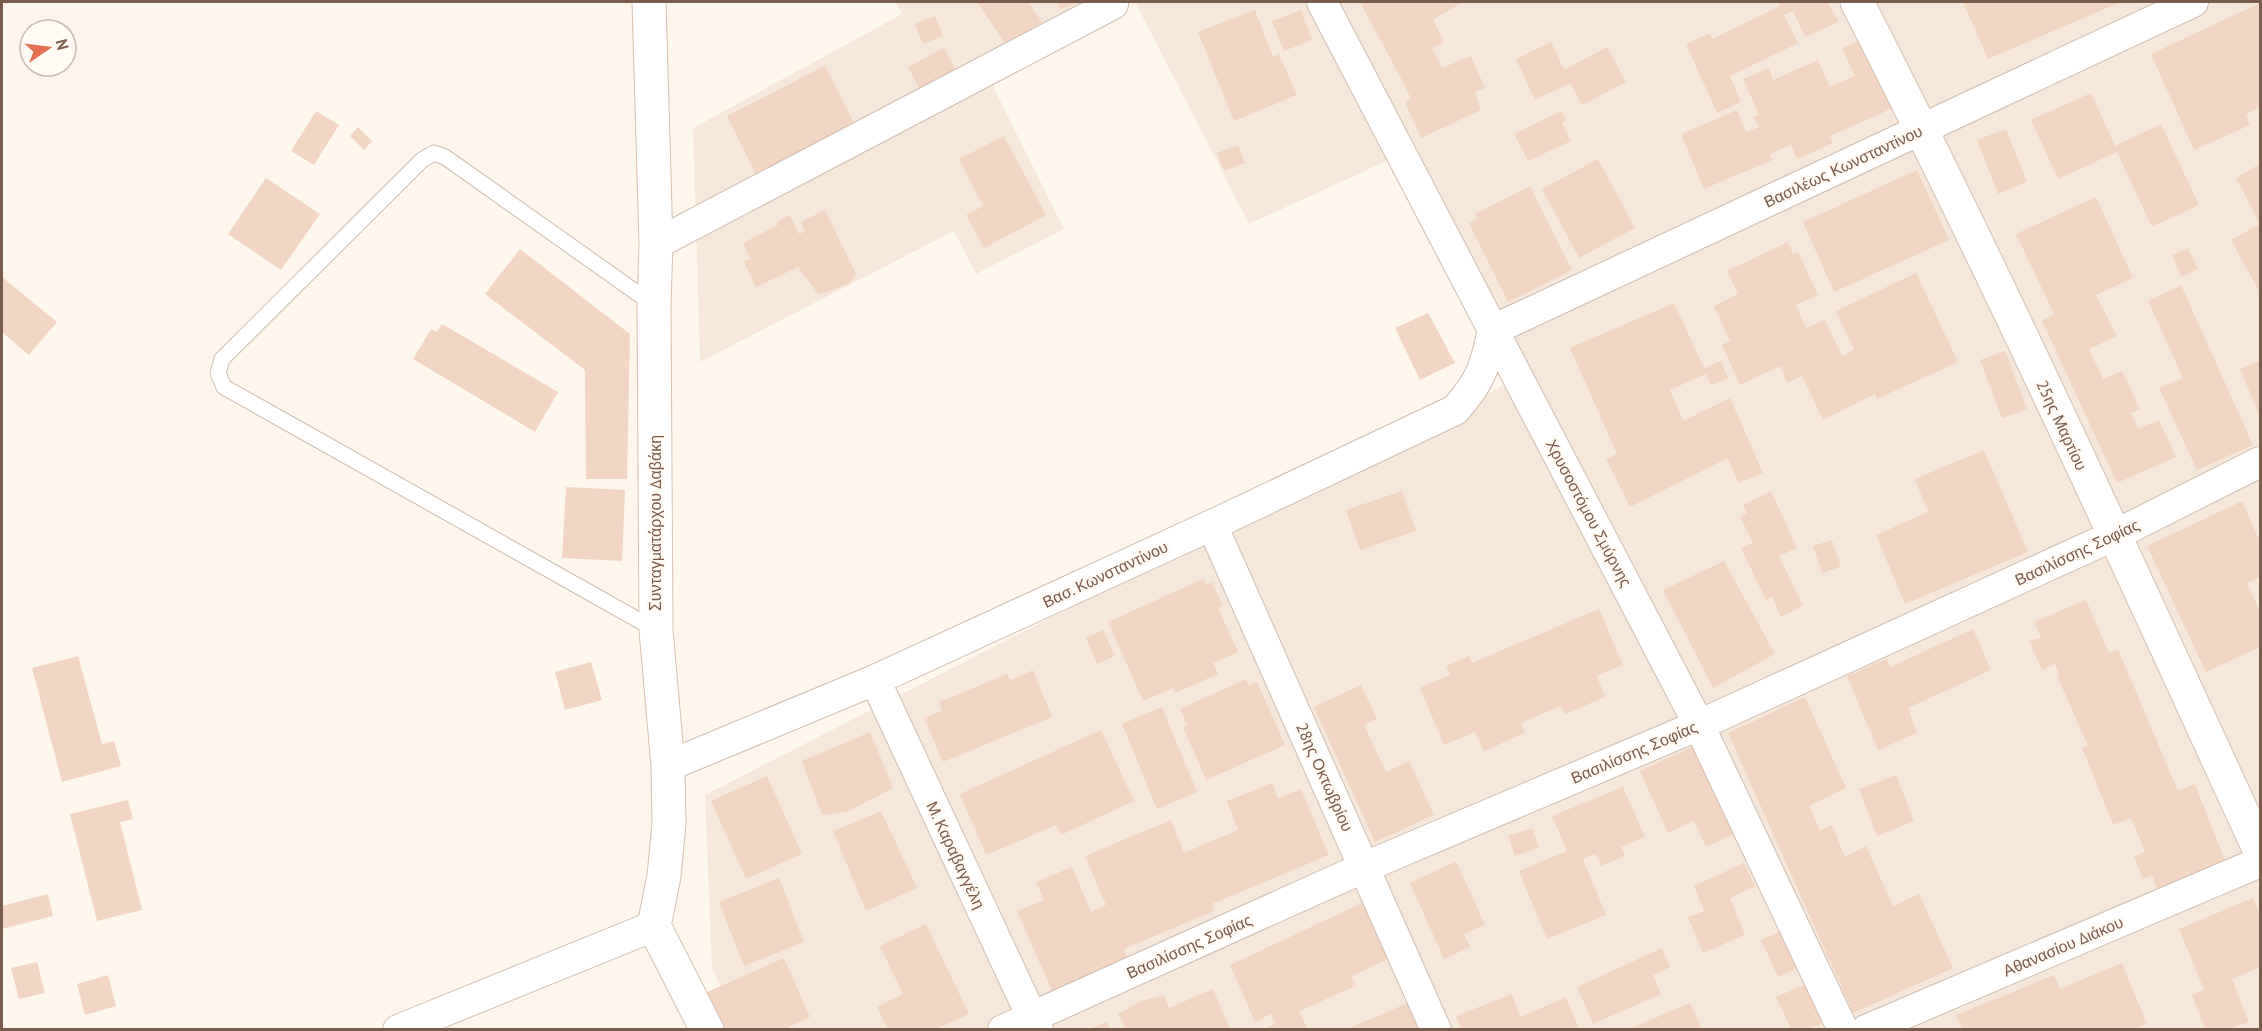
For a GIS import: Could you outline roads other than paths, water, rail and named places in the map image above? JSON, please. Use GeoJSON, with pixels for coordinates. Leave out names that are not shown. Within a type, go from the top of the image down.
{"type":"FeatureCollection","features":[{"type":"Feature","properties":{"kind":"street","name":"Συνταγματάρχου Δαβάκη"},"geometry":{"type":"LineString","coordinates":[[650,2],[656,244],[654,305],[656,630],[668,766],[669,824],[664,876],[654,926]]}},
{"type":"Feature","properties":{"kind":"street","name":"Χρυσοστόμου Σμύρνης"},"geometry":{"type":"LineString","coordinates":[[1322,2],[1699,725],[1843,1029]]}},
{"type":"Feature","properties":{"kind":"street","name":"25ης Μαρτίου"},"geometry":{"type":"LineString","coordinates":[[1857,2],[1922,129],[2115,535],[2260,851]]}},
{"type":"Feature","properties":{"kind":"street","name":"Βασιλέως Κωνσταντίνου"},"geometry":{"type":"LineString","coordinates":[[1493,330],[2193,2]]}},
{"type":"Feature","properties":{"kind":"street"},"geometry":{"type":"LineString","coordinates":[[656,244],[1113,4]]}},
{"type":"Feature","properties":{"kind":"street","name":"Βασ. Κωνσταντίνου"},"geometry":{"type":"LineString","coordinates":[[668,766],[875,680],[1455,410],[1474,390],[1486,362],[1493,330]]}},
{"type":"Feature","properties":{"kind":"street","name":"Βασιλίσσης Σοφίας"},"geometry":{"type":"LineString","coordinates":[[1002,1029],[1034,1023],[1365,867],[1699,725],[2115,535],[2260,462]]}},
{"type":"Feature","properties":{"kind":"street","name":"28ης Οκτωβρίου"},"geometry":{"type":"LineString","coordinates":[[1212,525],[1436,1029]]}},
{"type":"Feature","properties":{"kind":"street","name":"Μ. Καραβαγγέλη"},"geometry":{"type":"LineString","coordinates":[[875,680],[1034,1023]]}},
{"type":"Feature","properties":{"kind":"street","name":"Αθανασίου Διάκου"},"geometry":{"type":"LineString","coordinates":[[1866,1029],[2260,862]]}},
{"type":"Feature","properties":{"kind":"street"},"geometry":{"type":"LineString","coordinates":[[398,1029],[654,926],[707,1029]]}},
{"type":"Feature","properties":{"kind":"lane"},"geometry":{"type":"LineString","coordinates":[[654,305],[445,157],[434,153],[422,160],[222,359],[218,373],[224,387],[656,630]]}}]}
